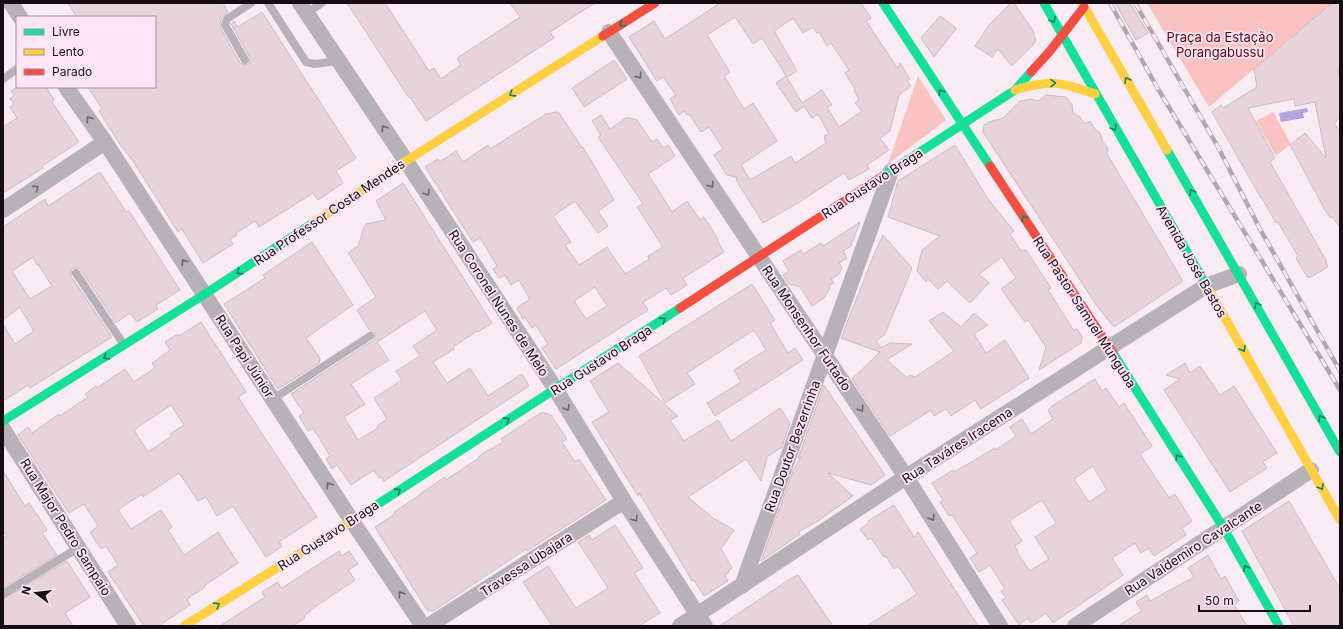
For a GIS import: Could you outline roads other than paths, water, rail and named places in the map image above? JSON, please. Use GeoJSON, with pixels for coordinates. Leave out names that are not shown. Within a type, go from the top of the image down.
{"type":"FeatureCollection","features":[{"type":"Feature","properties":{"kind":"street"},"geometry":{"type":"LineString","coordinates":[[11,3],[19,16]]}},
{"type":"Feature","properties":{"kind":"street","name":"Rua Professor Costa Mendes"},"geometry":{"type":"LineString","coordinates":[[3,421],[205,294],[406,161],[655,3]]}},
{"type":"Feature","properties":{"kind":"street","name":"Rua Pastor Samuel Munguba"},"geometry":{"type":"LineString","coordinates":[[883,3],[1109,347],[1223,527],[1279,626]]}},
{"type":"Feature","properties":{"kind":"street","name":"Avenida José Bastos"},"geometry":{"type":"LineString","coordinates":[[1044,3],[1340,520]]}},
{"type":"Feature","properties":{"kind":"street"},"geometry":{"type":"LineString","coordinates":[[1083,5],[1340,452]]}},
{"type":"Feature","properties":{"kind":"street","name":"Rua Gustavo Braga"},"geometry":{"type":"LineString","coordinates":[[184,626],[352,521],[1015,90],[1050,52],[1083,5]]}},
{"type":"Feature","properties":{"kind":"street","name":"Rua Coronel Nunes de Melo"},"geometry":{"type":"LineString","coordinates":[[304,8],[555,389],[624,501],[701,621]]}},
{"type":"Feature","properties":{"kind":"street","name":"Rua Monsenhor Furtado"},"geometry":{"type":"LineString","coordinates":[[609,32],[906,477],[1000,626]]}},
{"type":"Feature","properties":{"kind":"street","name":"Rua Gustavo Braga"},"geometry":{"type":"LineString","coordinates":[[1015,90],[1037,84],[1058,83],[1076,87],[1095,94]]}},
{"type":"Feature","properties":{"kind":"street","name":"Rua Papi Júnior"},"geometry":{"type":"LineString","coordinates":[[67,88],[105,142],[422,626]]}},
{"type":"Feature","properties":{"kind":"street"},"geometry":{"type":"LineString","coordinates":[[3,210],[105,142]]}},
{"type":"Feature","properties":{"kind":"street","name":"Rua Doutor Bezerrinha"},"geometry":{"type":"LineString","coordinates":[[742,586],[892,171]]}},
{"type":"Feature","properties":{"kind":"street","name":"Rua Taváres Iracema"},"geometry":{"type":"LineString","coordinates":[[680,626],[701,621],[742,586],[906,477],[1109,347],[1206,286],[1239,274]]}},
{"type":"Feature","properties":{"kind":"street","name":"Rua Major Pedro Sampaio"},"geometry":{"type":"LineString","coordinates":[[3,429],[128,626]]}},
{"type":"Feature","properties":{"kind":"street","name":"Rua Valdemiro Cavalcante"},"geometry":{"type":"LineString","coordinates":[[1075,626],[1311,470]]}},
{"type":"Feature","properties":{"kind":"street","name":"Travessa Ubajara"},"geometry":{"type":"LineString","coordinates":[[428,626],[624,501]]}},
{"type":"Feature","properties":{"kind":"lane"},"geometry":{"type":"LineString","coordinates":[[245,60],[225,25],[227,19],[251,3]]}},
{"type":"Feature","properties":{"kind":"lane"},"geometry":{"type":"LineString","coordinates":[[268,3],[306,62],[314,64],[339,61]]}},
{"type":"Feature","properties":{"kind":"lane"},"geometry":{"type":"LineString","coordinates":[[304,8],[322,3]]}},
{"type":"Feature","properties":{"kind":"lane"},"geometry":{"type":"LineString","coordinates":[[3,79],[16,70]]}},
{"type":"Feature","properties":{"kind":"lane"},"geometry":{"type":"LineString","coordinates":[[76,273],[124,345]]}},
{"type":"Feature","properties":{"kind":"lane"},"geometry":{"type":"LineString","coordinates":[[273,399],[370,336]]}},
{"type":"Feature","properties":{"kind":"lane"},"geometry":{"type":"LineString","coordinates":[[3,594],[78,548]]}},
{"type":"Feature","properties":{"kind":"railway"},"geometry":{"type":"LineString","coordinates":[[1110,3],[1158,89],[1340,390]]}},
{"type":"Feature","properties":{"kind":"railway"},"geometry":{"type":"LineString","coordinates":[[1135,3],[1218,147],[1260,229],[1340,371]]}},
{"type":"Feature","properties":{"kind":"park label","name":"Praça da Estação Porangabussu"},"geometry":{"type":"Point","coordinates":[1220,44]}}]}
